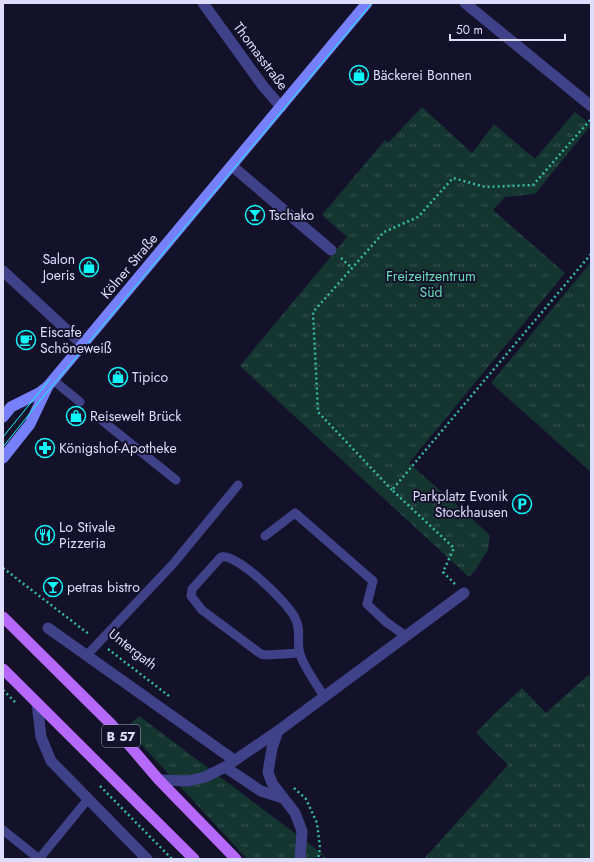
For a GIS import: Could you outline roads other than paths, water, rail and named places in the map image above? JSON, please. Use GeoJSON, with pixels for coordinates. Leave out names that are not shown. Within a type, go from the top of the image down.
{"type":"FeatureCollection","features":[{"type":"Feature","properties":{"kind":"main road","name":"Kölner Straße"},"geometry":{"type":"LineString","coordinates":[[3,417],[11,407],[39,393],[51,383],[368,3]]}},
{"type":"Feature","properties":{"kind":"main road","name":"Kölner Straße"},"geometry":{"type":"LineString","coordinates":[[3,458],[30,424],[51,383]]}},
{"type":"Feature","properties":{"kind":"main road","name":"B 57"},"geometry":{"type":"LineString","coordinates":[[3,617],[112,725],[159,780],[236,859]]}},
{"type":"Feature","properties":{"kind":"main road","name":"B 57"},"geometry":{"type":"LineString","coordinates":[[3,669],[194,859]]}},
{"type":"Feature","properties":{"kind":"street","name":"Thomasstraße"},"geometry":{"type":"LineString","coordinates":[[203,3],[263,86],[281,107]]}},
{"type":"Feature","properties":{"kind":"street"},"geometry":{"type":"LineString","coordinates":[[465,3],[591,106]]}},
{"type":"Feature","properties":{"kind":"street"},"geometry":{"type":"LineString","coordinates":[[232,166],[331,250]]}},
{"type":"Feature","properties":{"kind":"street"},"geometry":{"type":"LineString","coordinates":[[3,271],[83,345]]}},
{"type":"Feature","properties":{"kind":"street"},"geometry":{"type":"LineString","coordinates":[[159,780],[188,781],[205,777],[229,764],[278,732],[464,593]]}},
{"type":"Feature","properties":{"kind":"street"},"geometry":{"type":"LineString","coordinates":[[48,628],[87,655],[229,764],[261,791],[283,798]]}},
{"type":"Feature","properties":{"kind":"street"},"geometry":{"type":"LineString","coordinates":[[37,703],[41,737],[51,761],[147,859]]}},
{"type":"Feature","properties":{"kind":"street"},"geometry":{"type":"LineString","coordinates":[[278,732],[272,748],[268,772],[272,783],[295,813],[302,831],[299,857]]}},
{"type":"Feature","properties":{"kind":"lane"},"geometry":{"type":"LineString","coordinates":[[51,383],[80,402]]}},
{"type":"Feature","properties":{"kind":"lane"},"geometry":{"type":"LineString","coordinates":[[100,418],[176,480]]}},
{"type":"Feature","properties":{"kind":"lane"},"geometry":{"type":"LineString","coordinates":[[87,655],[173,564],[238,485]]}},
{"type":"Feature","properties":{"kind":"lane"},"geometry":{"type":"LineString","coordinates":[[265,536],[295,513],[374,581],[367,604],[386,622],[406,636]]}},
{"type":"Feature","properties":{"kind":"lane"},"geometry":{"type":"LineString","coordinates":[[300,653],[262,655],[202,610],[191,596],[192,589],[221,557],[224,556],[233,559],[252,573],[292,611],[299,625],[300,653],[304,664],[324,697]]}},
{"type":"Feature","properties":{"kind":"lane"},"geometry":{"type":"LineString","coordinates":[[3,830],[39,859],[88,799]]}},
{"type":"Feature","properties":{"kind":"tram line"},"geometry":{"type":"LineString","coordinates":[[3,447],[38,403],[372,3]]}},
{"type":"Feature","properties":{"kind":"tram line"},"geometry":{"type":"LineString","coordinates":[[3,437],[50,379]]}},
{"type":"Feature","properties":{"kind":"place","name":"Bäckerei Bonnen"},"geometry":{"type":"Point","coordinates":[359,75]}},
{"type":"Feature","properties":{"kind":"place","name":"Tschako"},"geometry":{"type":"Point","coordinates":[255,215]}},
{"type":"Feature","properties":{"kind":"place","name":"Salon Joeris"},"geometry":{"type":"Point","coordinates":[89,267]}},
{"type":"Feature","properties":{"kind":"place","name":"Eiscafe Schöneweiß"},"geometry":{"type":"Point","coordinates":[26,340]}},
{"type":"Feature","properties":{"kind":"place","name":"Tipico"},"geometry":{"type":"Point","coordinates":[118,377]}},
{"type":"Feature","properties":{"kind":"place","name":"Reisewelt Brück"},"geometry":{"type":"Point","coordinates":[76,416]}},
{"type":"Feature","properties":{"kind":"place","name":"Königshof-Apotheke"},"geometry":{"type":"Point","coordinates":[45,448]}},
{"type":"Feature","properties":{"kind":"place","name":"Parkplatz Evonik Stockhausen"},"geometry":{"type":"Point","coordinates":[522,504]}},
{"type":"Feature","properties":{"kind":"place","name":"Lo Stivale Pizzeria"},"geometry":{"type":"Point","coordinates":[45,535]}},
{"type":"Feature","properties":{"kind":"place","name":"petras bistro"},"geometry":{"type":"Point","coordinates":[53,587]}},
{"type":"Feature","properties":{"kind":"park label","name":"Freizeitzentrum Süd"},"geometry":{"type":"Point","coordinates":[431,284]}}]}
